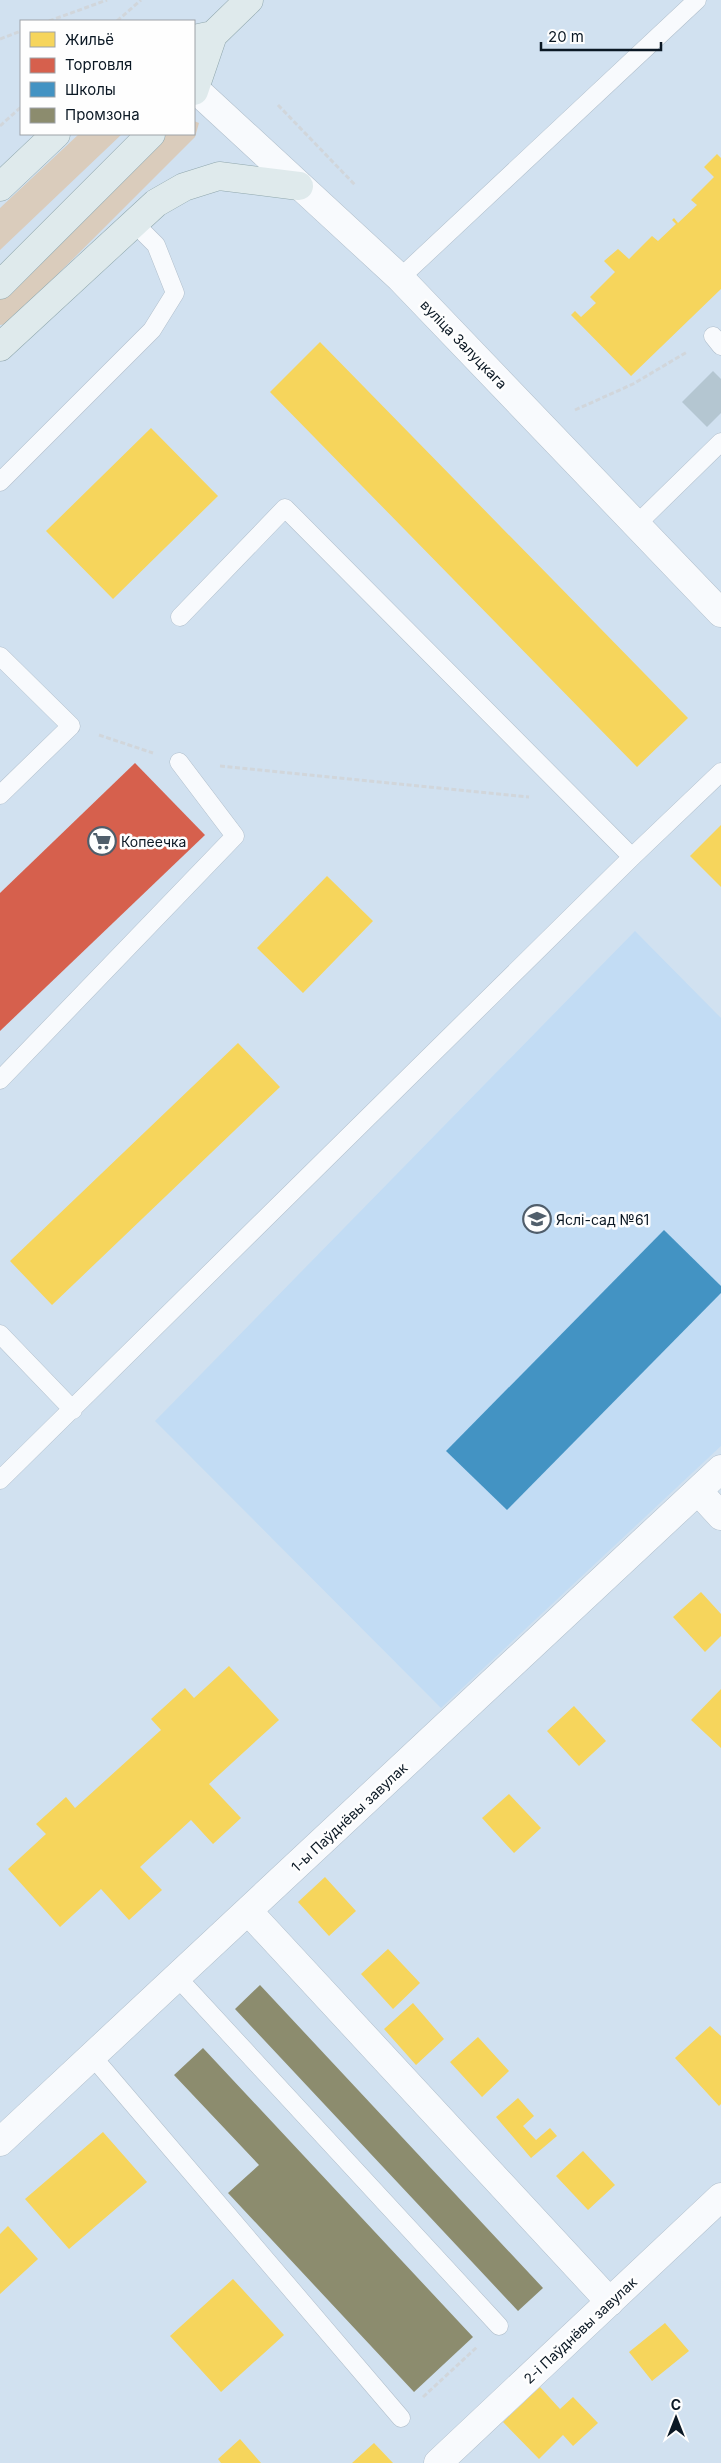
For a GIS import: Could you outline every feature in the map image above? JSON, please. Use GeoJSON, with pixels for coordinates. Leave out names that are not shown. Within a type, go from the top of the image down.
{"type":"FeatureCollection","features":[{"type":"Feature","properties":{"kind":"main road"},"geometry":{"type":"LineString","coordinates":[[195,83],[203,37],[249,0]]}},
{"type":"Feature","properties":{"kind":"main road"},"geometry":{"type":"LineString","coordinates":[[0,187],[55,135]]}},
{"type":"Feature","properties":{"kind":"main road"},"geometry":{"type":"LineString","coordinates":[[0,285],[150,135]]}},
{"type":"Feature","properties":{"kind":"main road"},"geometry":{"type":"LineString","coordinates":[[0,347],[156,203],[184,187],[219,176],[299,186]]}},
{"type":"Feature","properties":{"kind":"street","name":"вуліца Залуцкага"},"geometry":{"type":"LineString","coordinates":[[195,90],[400,278],[721,613]]}},
{"type":"Feature","properties":{"kind":"street","name":"1-ы Паўднёвы завулак"},"geometry":{"type":"LineString","coordinates":[[0,2142],[721,1469]]}},
{"type":"Feature","properties":{"kind":"street"},"geometry":{"type":"LineString","coordinates":[[698,1491],[721,1516]]}},
{"type":"Feature","properties":{"kind":"street"},"geometry":{"type":"LineString","coordinates":[[248,1911],[610,2302]]}},
{"type":"Feature","properties":{"kind":"street","name":"2-і Паўднёвы завулак"},"geometry":{"type":"LineString","coordinates":[[438,2463],[721,2197]]}},
{"type":"Feature","properties":{"kind":"lane"},"geometry":{"type":"LineString","coordinates":[[400,278],[697,0]]}},
{"type":"Feature","properties":{"kind":"lane"},"geometry":{"type":"LineString","coordinates":[[0,482],[152,330],[175,293],[156,246],[134,224]]}},
{"type":"Feature","properties":{"kind":"lane"},"geometry":{"type":"LineString","coordinates":[[636,524],[721,442]]}},
{"type":"Feature","properties":{"kind":"lane"},"geometry":{"type":"LineString","coordinates":[[180,617],[285,508],[580,802],[632,857]]}},
{"type":"Feature","properties":{"kind":"lane"},"geometry":{"type":"LineString","coordinates":[[0,656],[71,726],[0,795]]}},
{"type":"Feature","properties":{"kind":"lane"},"geometry":{"type":"LineString","coordinates":[[0,1080],[235,836],[178,762]]}},
{"type":"Feature","properties":{"kind":"lane"},"geometry":{"type":"LineString","coordinates":[[0,1480],[632,857],[721,772]]}},
{"type":"Feature","properties":{"kind":"lane"},"geometry":{"type":"LineString","coordinates":[[0,1334],[73,1410]]}},
{"type":"Feature","properties":{"kind":"lane"},"geometry":{"type":"LineString","coordinates":[[177,1977],[499,2326]]}},
{"type":"Feature","properties":{"kind":"lane"},"geometry":{"type":"LineString","coordinates":[[92,2056],[401,2418]]}},
{"type":"Feature","properties":{"kind":"path"},"geometry":{"type":"LineString","coordinates":[[52,20],[108,0]]}},
{"type":"Feature","properties":{"kind":"path"},"geometry":{"type":"LineString","coordinates":[[118,20],[141,0]]}},
{"type":"Feature","properties":{"kind":"path"},"geometry":{"type":"LineString","coordinates":[[0,39],[20,31]]}},
{"type":"Feature","properties":{"kind":"path"},"geometry":{"type":"LineString","coordinates":[[0,126],[20,108]]}},
{"type":"Feature","properties":{"kind":"path"},"geometry":{"type":"LineString","coordinates":[[530,414],[570,412],[633,384],[717,341]]}},
{"type":"Feature","properties":{"kind":"path"},"geometry":{"type":"LineString","coordinates":[[71,726],[178,762],[580,802]]}},
{"type":"Feature","properties":{"kind":"path"},"geometry":{"type":"LineString","coordinates":[[401,2418],[499,2326]]}},
{"type":"Feature","properties":{"kind":"shaded area"},"geometry":{"type":"Polygon","coordinates":[[[195,121],[199,123],[195,137],[8,324],[0,325],[0,299],[166,135],[195,135],[195,121]]]}},
{"type":"Feature","properties":{"kind":"shaded area"},"geometry":{"type":"Polygon","coordinates":[[[78,135],[121,135],[0,250],[0,208],[78,135]]]}},
{"type":"Feature","properties":{"kind":"shaded area","name":"Яслі-сад №61"},"geometry":{"type":"Polygon","coordinates":[[[635,931],[721,1018],[721,1446],[441,1708],[155,1421],[635,931]]]}},
{"type":"Feature","properties":{"kind":"building: Жильё"},"geometry":{"type":"Polygon","coordinates":[[[717,154],[721,158],[721,289],[631,376],[571,315],[575,311],[581,317],[596,303],[590,297],[615,272],[604,261],[618,249],[629,259],[652,236],[658,241],[676,224],[672,220],[674,218],[678,223],[697,205],[691,200],[714,177],[704,167],[717,154]]]}},
{"type":"Feature","properties":{"kind":"building: Жильё"},"geometry":{"type":"Polygon","coordinates":[[[320,342],[688,718],[637,767],[270,392],[320,342]]]}},
{"type":"Feature","properties":{"kind":"building: Жильё"},"geometry":{"type":"Polygon","coordinates":[[[151,428],[218,496],[113,599],[46,531],[151,428]]]}},
{"type":"Feature","properties":{"kind":"building: Жильё"},"geometry":{"type":"Polygon","coordinates":[[[721,825],[721,887],[690,856],[721,825]]]}},
{"type":"Feature","properties":{"kind":"building: Жильё"},"geometry":{"type":"Polygon","coordinates":[[[327,876],[373,921],[303,993],[257,948],[327,876]]]}},
{"type":"Feature","properties":{"kind":"building: Жильё"},"geometry":{"type":"Polygon","coordinates":[[[238,1043],[280,1087],[52,1305],[10,1261],[238,1043]]]}},
{"type":"Feature","properties":{"kind":"building: Жильё"},"geometry":{"type":"Polygon","coordinates":[[[701,1592],[721,1614],[721,1636],[705,1652],[673,1617],[701,1592]]]}},
{"type":"Feature","properties":{"kind":"building: Жильё"},"geometry":{"type":"Polygon","coordinates":[[[229,1666],[279,1720],[209,1784],[241,1818],[213,1844],[191,1820],[140,1867],[162,1890],[129,1920],[101,1889],[60,1927],[8,1869],[46,1834],[36,1824],[66,1797],[75,1808],[161,1730],[151,1719],[185,1688],[194,1698],[229,1666]]]}},
{"type":"Feature","properties":{"kind":"building: Жильё"},"geometry":{"type":"Polygon","coordinates":[[[721,1689],[721,1748],[691,1720],[721,1689]]]}},
{"type":"Feature","properties":{"kind":"building: Жильё"},"geometry":{"type":"Polygon","coordinates":[[[574,1706],[606,1741],[579,1766],[547,1731],[574,1706]]]}},
{"type":"Feature","properties":{"kind":"building: Жильё"},"geometry":{"type":"Polygon","coordinates":[[[509,1794],[541,1828],[514,1853],[482,1818],[509,1794]]]}},
{"type":"Feature","properties":{"kind":"building: Жильё"},"geometry":{"type":"Polygon","coordinates":[[[325,1877],[356,1911],[329,1936],[298,1902],[325,1877]]]}},
{"type":"Feature","properties":{"kind":"building: Жильё"},"geometry":{"type":"Polygon","coordinates":[[[388,1949],[420,1983],[393,2009],[361,1974],[388,1949]]]}},
{"type":"Feature","properties":{"kind":"building: Жильё"},"geometry":{"type":"Polygon","coordinates":[[[413,2003],[444,2039],[416,2065],[384,2029],[413,2003]]]}},
{"type":"Feature","properties":{"kind":"building: Жильё"},"geometry":{"type":"Polygon","coordinates":[[[710,2026],[721,2036],[721,2104],[719,2106],[675,2058],[710,2026]]]}},
{"type":"Feature","properties":{"kind":"building: Жильё"},"geometry":{"type":"Polygon","coordinates":[[[478,2037],[509,2071],[482,2097],[450,2062],[478,2037]]]}},
{"type":"Feature","properties":{"kind":"building: Жильё"},"geometry":{"type":"Polygon","coordinates":[[[518,2098],[534,2116],[523,2126],[536,2140],[550,2128],[557,2136],[531,2158],[496,2117],[518,2098]]]}},
{"type":"Feature","properties":{"kind":"building: Жильё"},"geometry":{"type":"Polygon","coordinates":[[[103,2132],[147,2182],[69,2249],[25,2199],[103,2132]]]}},
{"type":"Feature","properties":{"kind":"building: Жильё"},"geometry":{"type":"Polygon","coordinates":[[[583,2151],[615,2185],[588,2210],[556,2176],[583,2151]]]}},
{"type":"Feature","properties":{"kind":"building: Жильё"},"geometry":{"type":"Polygon","coordinates":[[[8,2226],[38,2259],[0,2294],[0,2234],[8,2226]]]}},
{"type":"Feature","properties":{"kind":"building: Жильё"},"geometry":{"type":"Polygon","coordinates":[[[233,2279],[284,2335],[221,2392],[170,2336],[233,2279]]]}},
{"type":"Feature","properties":{"kind":"building: Жильё"},"geometry":{"type":"Polygon","coordinates":[[[665,2323],[689,2351],[652,2381],[629,2352],[665,2323]]]}},
{"type":"Feature","properties":{"kind":"building: Жильё"},"geometry":{"type":"Polygon","coordinates":[[[540,2387],[560,2409],[573,2397],[598,2423],[573,2446],[563,2435],[539,2459],[503,2422],[540,2387]]]}},
{"type":"Feature","properties":{"kind":"building: Жильё"},"geometry":{"type":"Polygon","coordinates":[[[240,2439],[261,2463],[221,2463],[218,2459],[240,2439]]]}},
{"type":"Feature","properties":{"kind":"building: Жильё"},"geometry":{"type":"Polygon","coordinates":[[[374,2443],[393,2463],[352,2463],[374,2443]]]}},
{"type":"Feature","properties":{"kind":"building: Торговля"},"geometry":{"type":"Polygon","coordinates":[[[135,763],[205,835],[0,1031],[0,893],[135,763]]]}},
{"type":"Feature","properties":{"kind":"building: Школы"},"geometry":{"type":"Polygon","coordinates":[[[664,1230],[721,1286],[721,1293],[507,1510],[446,1451],[664,1230]]]}},
{"type":"Feature","properties":{"kind":"building: Промзона"},"geometry":{"type":"Polygon","coordinates":[[[260,1985],[543,2288],[518,2311],[235,2009],[260,1985]]]}},
{"type":"Feature","properties":{"kind":"building: Промзона"},"geometry":{"type":"Polygon","coordinates":[[[203,2048],[473,2337],[414,2392],[228,2193],[259,2165],[174,2075],[203,2048]]]}},
{"type":"Feature","properties":{"kind":"building: Прочее"},"geometry":{"type":"Polygon","coordinates":[[[713,371],[721,379],[721,413],[707,427],[682,402],[713,371]]]}},
{"type":"Feature","properties":{"kind":"place","name":"Копеечка"},"geometry":{"type":"Point","coordinates":[102,841]}},
{"type":"Feature","properties":{"kind":"place","name":"Яслі-сад №61"},"geometry":{"type":"Point","coordinates":[537,1219]}}]}
